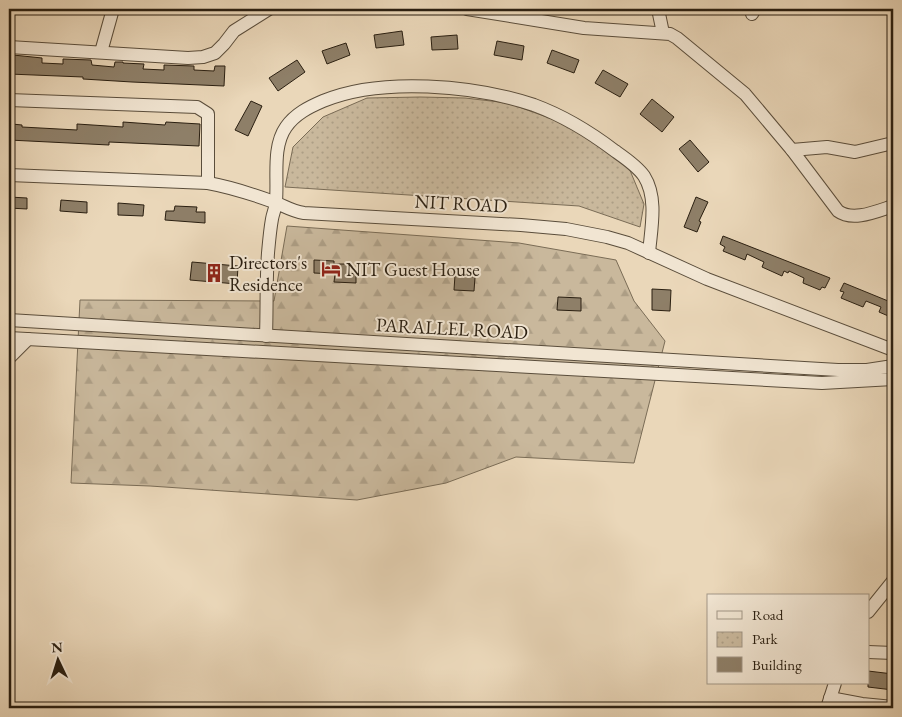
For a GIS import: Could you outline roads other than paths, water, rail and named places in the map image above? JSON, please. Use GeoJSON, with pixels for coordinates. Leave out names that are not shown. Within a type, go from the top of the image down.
{"type":"FeatureCollection","features":[{"type":"Feature","properties":{"kind":"street"},"geometry":{"type":"LineString","coordinates":[[102,52],[112,9]]}},
{"type":"Feature","properties":{"kind":"street"},"geometry":{"type":"LineString","coordinates":[[9,47],[188,58],[203,57],[214,53],[234,31],[269,9]]}},
{"type":"Feature","properties":{"kind":"street"},"geometry":{"type":"LineString","coordinates":[[467,9],[584,28],[670,34],[745,94],[792,150],[828,198],[844,215],[860,215],[893,206]]}},
{"type":"Feature","properties":{"kind":"street"},"geometry":{"type":"LineString","coordinates":[[658,9],[663,34]]}},
{"type":"Feature","properties":{"kind":"street"},"geometry":{"type":"LineString","coordinates":[[266,336],[268,254],[276,203],[277,152],[280,137],[286,126],[308,107],[333,97],[359,90],[395,86],[450,88],[495,95],[532,104],[558,114],[591,133],[626,159],[643,175],[650,188],[652,202],[649,253]]}},
{"type":"Feature","properties":{"kind":"street"},"geometry":{"type":"LineString","coordinates":[[9,100],[197,107],[208,114],[208,183]]}},
{"type":"Feature","properties":{"kind":"street"},"geometry":{"type":"LineString","coordinates":[[792,150],[827,147],[855,152],[893,143]]}},
{"type":"Feature","properties":{"kind":"street","name":"NIT ROAD"},"geometry":{"type":"LineString","coordinates":[[9,175],[208,183],[226,186],[276,203],[291,211],[521,225],[566,229],[607,237],[628,243],[707,279],[893,350]]}},
{"type":"Feature","properties":{"kind":"street","name":"PARALLEL ROAD"},"geometry":{"type":"LineString","coordinates":[[9,320],[838,370],[867,370],[893,366]]}},
{"type":"Feature","properties":{"kind":"street","name":"PARALLEL ROAD"},"geometry":{"type":"LineString","coordinates":[[9,338],[822,383],[893,379]]}},
{"type":"Feature","properties":{"kind":"street"},"geometry":{"type":"LineString","coordinates":[[9,358],[28,339]]}},
{"type":"Feature","properties":{"kind":"street"},"geometry":{"type":"LineString","coordinates":[[870,610],[893,581]]}},
{"type":"Feature","properties":{"kind":"street"},"geometry":{"type":"LineString","coordinates":[[870,652],[893,653]]}},
{"type":"Feature","properties":{"kind":"street"},"geometry":{"type":"LineString","coordinates":[[834,684],[829,703],[893,707]]}},
{"type":"Feature","properties":{"kind":"place","name":"NIT Guest House"},"geometry":{"type":"Point","coordinates":[331,269]}},
{"type":"Feature","properties":{"kind":"place","name":"Directors's Residence"},"geometry":{"type":"Point","coordinates":[214,273]}}]}
